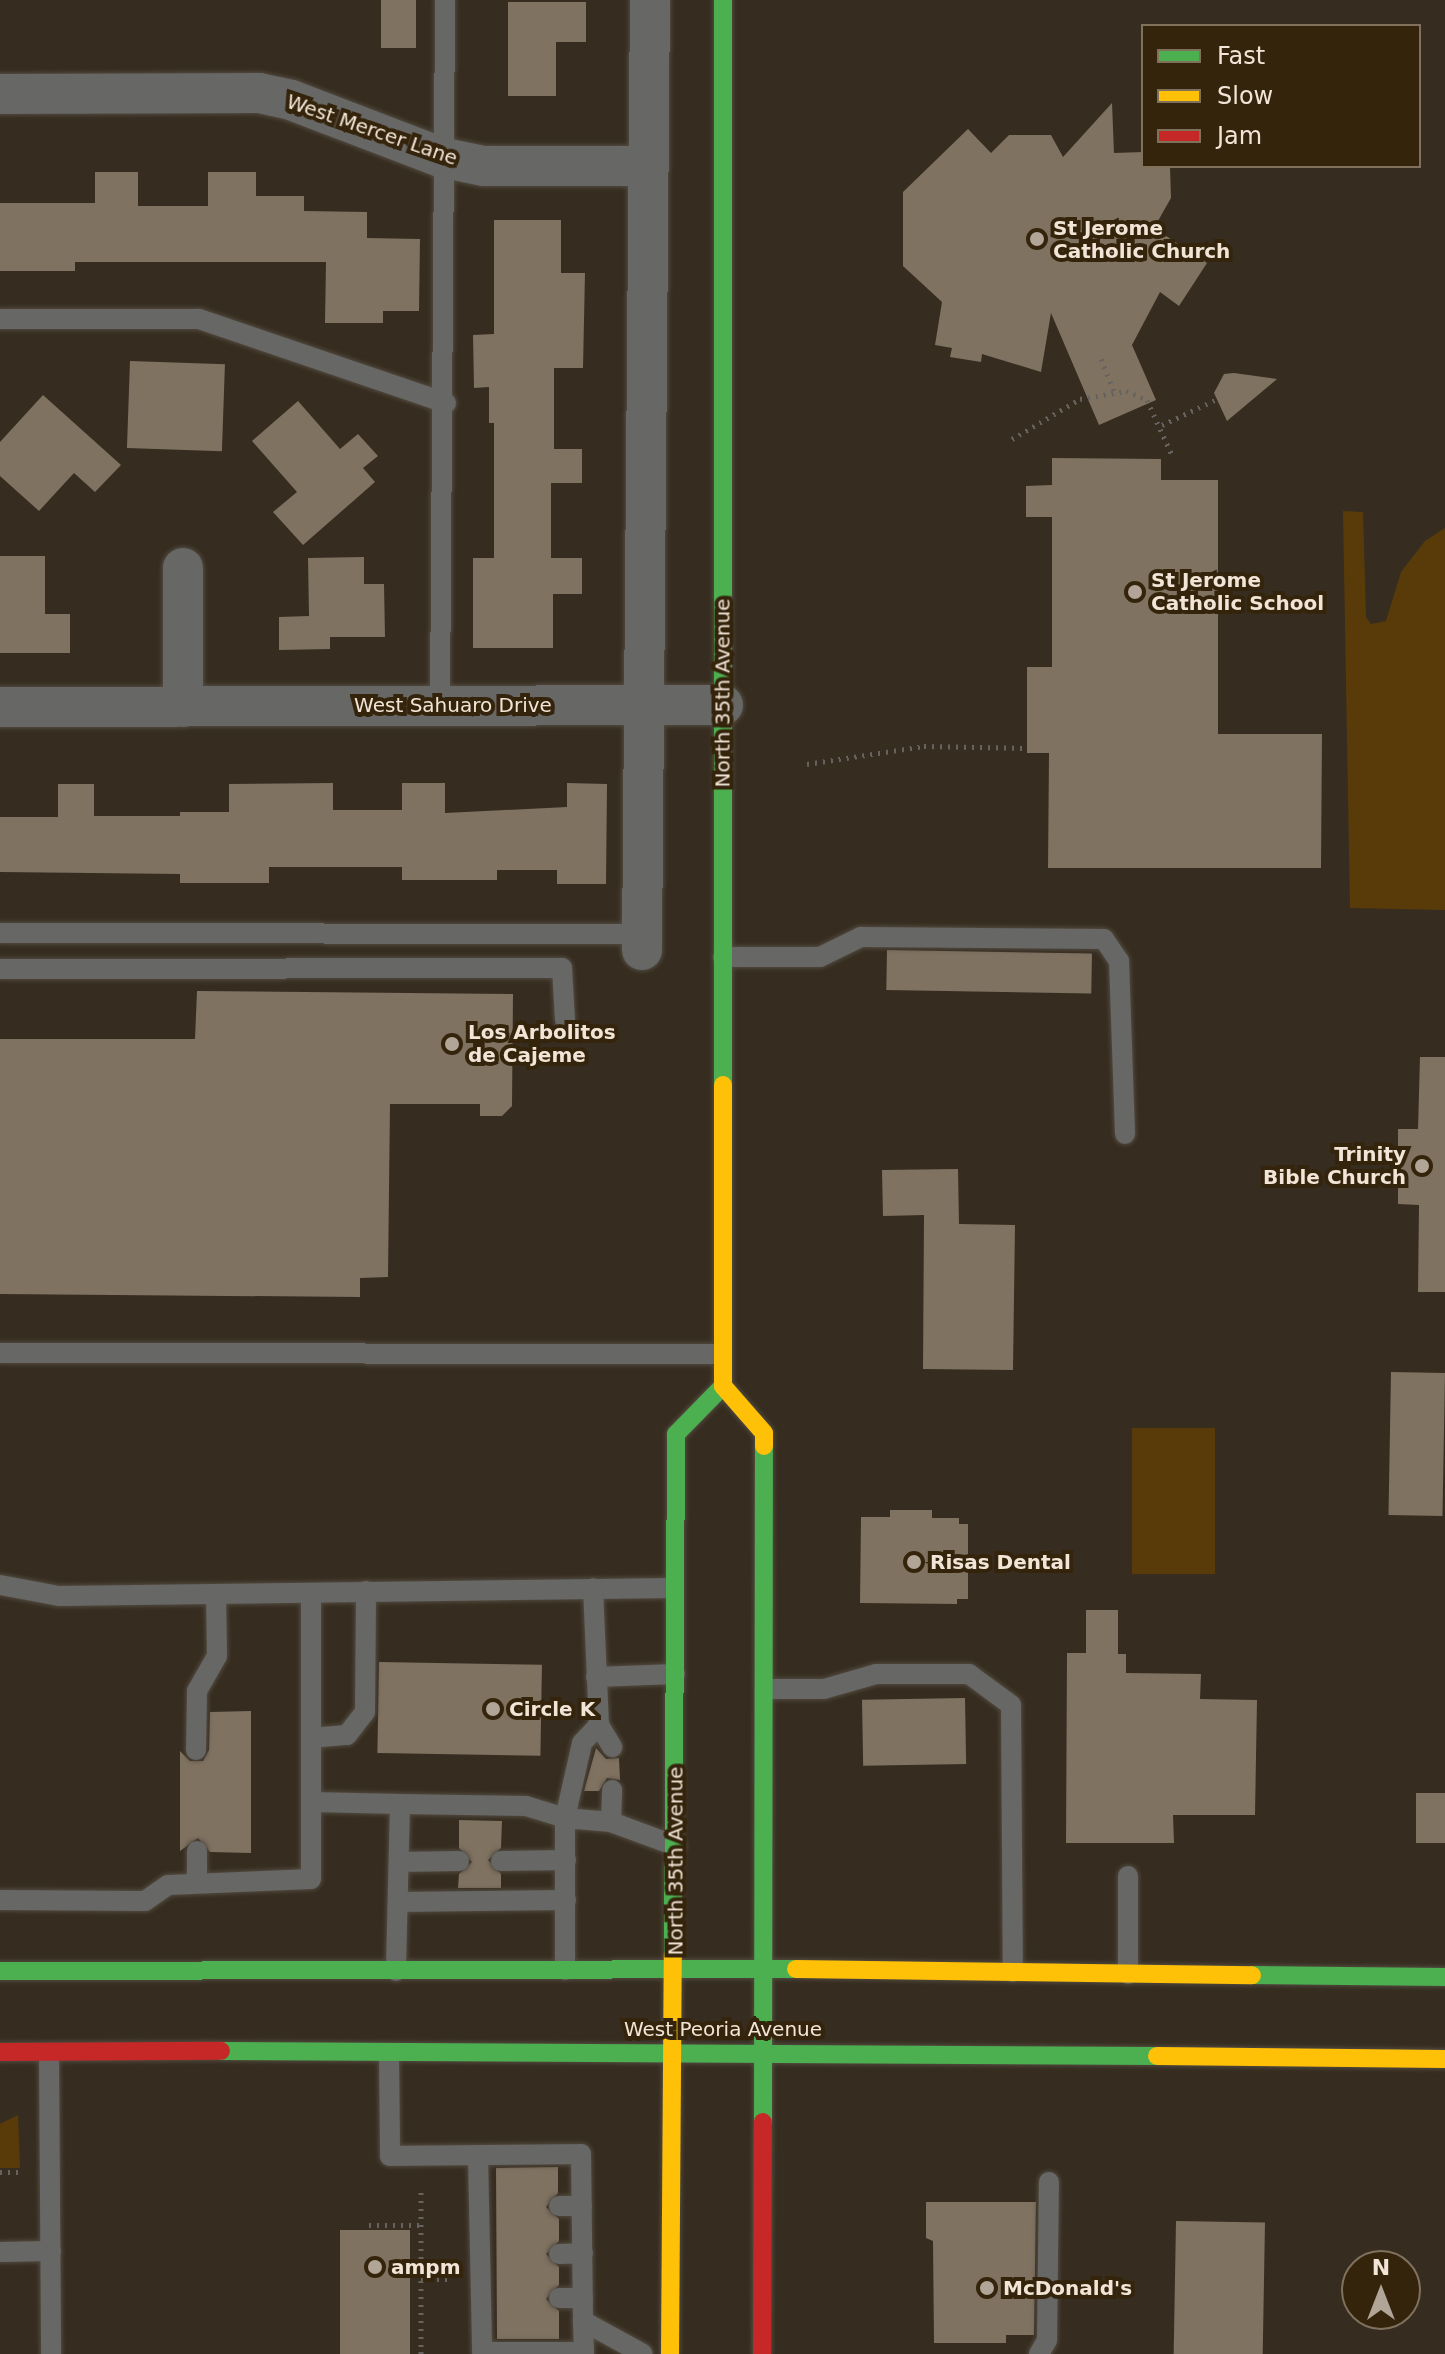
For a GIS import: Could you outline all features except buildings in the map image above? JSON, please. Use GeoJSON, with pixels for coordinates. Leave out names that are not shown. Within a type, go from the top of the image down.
{"type":"FeatureCollection","features":[{"type":"Feature","properties":{"kind":"main road","name":"North 35th Avenue"},"geometry":{"type":"LineString","coordinates":[[670,2354],[676,2050],[676,1434],[723,1386],[723,0]]}},
{"type":"Feature","properties":{"kind":"main road"},"geometry":{"type":"LineString","coordinates":[[723,1386],[764,1433],[766,2051],[762,2354]]}},
{"type":"Feature","properties":{"kind":"main road"},"geometry":{"type":"LineString","coordinates":[[0,1971],[766,1969],[1445,1977]]}},
{"type":"Feature","properties":{"kind":"main road","name":"West Peoria Avenue"},"geometry":{"type":"LineString","coordinates":[[0,2052],[676,2050],[1445,2059]]}},
{"type":"Feature","properties":{"kind":"street"},"geometry":{"type":"LineString","coordinates":[[642,942],[650,0]]}},
{"type":"Feature","properties":{"kind":"street","name":"West Mercer Lane"},"geometry":{"type":"LineString","coordinates":[[0,94],[259,93],[291,100],[440,157],[484,166],[648,166]]}},
{"type":"Feature","properties":{"kind":"street"},"geometry":{"type":"LineString","coordinates":[[183,568],[183,707]]}},
{"type":"Feature","properties":{"kind":"street","name":"West Sahuaro Drive"},"geometry":{"type":"LineString","coordinates":[[0,707],[723,705]]}},
{"type":"Feature","properties":{"kind":"lane"},"geometry":{"type":"LineString","coordinates":[[440,704],[446,403],[440,157],[445,0]]}},
{"type":"Feature","properties":{"kind":"lane"},"geometry":{"type":"LineString","coordinates":[[0,319],[199,319],[446,403]]}},
{"type":"Feature","properties":{"kind":"lane"},"geometry":{"type":"LineString","coordinates":[[0,933],[642,942]]}},
{"type":"Feature","properties":{"kind":"lane"},"geometry":{"type":"LineString","coordinates":[[723,957],[820,957],[861,937],[1104,939],[1119,961],[1125,1134]]}},
{"type":"Feature","properties":{"kind":"lane"},"geometry":{"type":"LineString","coordinates":[[0,969],[562,968],[565,1020]]}},
{"type":"Feature","properties":{"kind":"lane"},"geometry":{"type":"LineString","coordinates":[[0,1353],[722,1354]]}},
{"type":"Feature","properties":{"kind":"lane"},"geometry":{"type":"LineString","coordinates":[[0,1585],[59,1596],[674,1588]]}},
{"type":"Feature","properties":{"kind":"lane"},"geometry":{"type":"LineString","coordinates":[[593,1588],[599,1725],[612,1747]]}},
{"type":"Feature","properties":{"kind":"lane"},"geometry":{"type":"LineString","coordinates":[[311,1738],[347,1735],[365,1712],[366,1591]]}},
{"type":"Feature","properties":{"kind":"lane"},"geometry":{"type":"LineString","coordinates":[[0,1900],[145,1901],[168,1885],[311,1879],[311,1593]]}},
{"type":"Feature","properties":{"kind":"lane"},"geometry":{"type":"LineString","coordinates":[[196,1750],[197,1691],[217,1656],[216,1594]]}},
{"type":"Feature","properties":{"kind":"lane"},"geometry":{"type":"LineString","coordinates":[[596,1677],[675,1674]]}},
{"type":"Feature","properties":{"kind":"lane"},"geometry":{"type":"LineString","coordinates":[[765,1689],[824,1689],[876,1674],[969,1674],[1011,1705],[1013,1972]]}},
{"type":"Feature","properties":{"kind":"lane"},"geometry":{"type":"LineString","coordinates":[[565,1970],[565,1818],[582,1743],[599,1725]]}},
{"type":"Feature","properties":{"kind":"lane"},"geometry":{"type":"LineString","coordinates":[[611,1822],[612,1790]]}},
{"type":"Feature","properties":{"kind":"lane"},"geometry":{"type":"LineString","coordinates":[[311,1802],[526,1806],[565,1818],[611,1822],[676,1846]]}},
{"type":"Feature","properties":{"kind":"lane"},"geometry":{"type":"LineString","coordinates":[[396,1971],[400,1804]]}},
{"type":"Feature","properties":{"kind":"lane"},"geometry":{"type":"LineString","coordinates":[[197,1851],[197,1882]]}},
{"type":"Feature","properties":{"kind":"lane"},"geometry":{"type":"LineString","coordinates":[[501,1861],[566,1860]]}},
{"type":"Feature","properties":{"kind":"lane"},"geometry":{"type":"LineString","coordinates":[[399,1862],[459,1861]]}},
{"type":"Feature","properties":{"kind":"lane"},"geometry":{"type":"LineString","coordinates":[[1128,1876],[1128,1974]]}},
{"type":"Feature","properties":{"kind":"lane"},"geometry":{"type":"LineString","coordinates":[[398,1902],[566,1900]]}},
{"type":"Feature","properties":{"kind":"lane"},"geometry":{"type":"LineString","coordinates":[[389,2053],[390,2156],[478,2155],[581,2154],[584,2352],[482,2352],[488,2299],[488,2207],[478,2155]]}},
{"type":"Feature","properties":{"kind":"lane"},"geometry":{"type":"LineString","coordinates":[[49,2054],[51,2354]]}},
{"type":"Feature","properties":{"kind":"lane"},"geometry":{"type":"LineString","coordinates":[[1039,2354],[1047,2340],[1049,2182]]}},
{"type":"Feature","properties":{"kind":"lane"},"geometry":{"type":"LineString","coordinates":[[559,2206],[582,2206]]}},
{"type":"Feature","properties":{"kind":"lane"},"geometry":{"type":"LineString","coordinates":[[0,2252],[51,2251]]}},
{"type":"Feature","properties":{"kind":"lane"},"geometry":{"type":"LineString","coordinates":[[559,2254],[583,2253]]}},
{"type":"Feature","properties":{"kind":"lane"},"geometry":{"type":"LineString","coordinates":[[559,2298],[583,2298]]}},
{"type":"Feature","properties":{"kind":"lane"},"geometry":{"type":"LineString","coordinates":[[583,2321],[643,2354]]}},
{"type":"Feature","properties":{"kind":"path"},"geometry":{"type":"LineString","coordinates":[[1101,359],[1114,391]]}},
{"type":"Feature","properties":{"kind":"path"},"geometry":{"type":"LineString","coordinates":[[1012,439],[1080,399],[1114,391],[1147,400],[1162,425],[1172,455]]}},
{"type":"Feature","properties":{"kind":"path"},"geometry":{"type":"LineString","coordinates":[[1162,425],[1217,399]]}},
{"type":"Feature","properties":{"kind":"path"},"geometry":{"type":"LineString","coordinates":[[807,764],[924,746],[1024,748]]}},
{"type":"Feature","properties":{"kind":"path"},"geometry":{"type":"LineString","coordinates":[[0,2172],[25,2172]]}},
{"type":"Feature","properties":{"kind":"path"},"geometry":{"type":"LineString","coordinates":[[421,2189],[421,2354]]}},
{"type":"Feature","properties":{"kind":"path"},"geometry":{"type":"LineString","coordinates":[[369,2225],[388,2228],[421,2225]]}},
{"type":"Feature","properties":{"kind":"path"},"geometry":{"type":"LineString","coordinates":[[421,2279],[454,2279]]}},
{"type":"Feature","properties":{"kind":"path"},"geometry":{"type":"LineString","coordinates":[[410,2304],[421,2304]]}},
{"type":"Feature","properties":{"kind":"shaded area"},"geometry":{"type":"Polygon","coordinates":[[[1343,511],[1363,512],[1366,617],[1371,624],[1386,621],[1401,572],[1425,541],[1445,528],[1445,910],[1350,908],[1343,511]]]}},
{"type":"Feature","properties":{"kind":"shaded area"},"geometry":{"type":"Polygon","coordinates":[[[1132,1428],[1215,1428],[1215,1574],[1132,1574],[1132,1428]]]}},
{"type":"Feature","properties":{"kind":"shaded area"},"geometry":{"type":"Polygon","coordinates":[[[18,2115],[20,2168],[0,2168],[0,2124],[18,2115]]]}},
{"type":"Feature","properties":{"kind":"traffic: fast"},"geometry":{"type":"LineString","coordinates":[[723,0],[723,1085]]}},
{"type":"Feature","properties":{"kind":"traffic: fast"},"geometry":{"type":"LineString","coordinates":[[673,1956],[676,1434],[723,1386]]}},
{"type":"Feature","properties":{"kind":"traffic: fast"},"geometry":{"type":"LineString","coordinates":[[763,2122],[764,1446]]}},
{"type":"Feature","properties":{"kind":"traffic: fast"},"geometry":{"type":"LineString","coordinates":[[0,1971],[796,1969]]}},
{"type":"Feature","properties":{"kind":"traffic: fast"},"geometry":{"type":"LineString","coordinates":[[1252,1975],[1445,1977]]}},
{"type":"Feature","properties":{"kind":"traffic: fast"},"geometry":{"type":"LineString","coordinates":[[221,2051],[1157,2056]]}},
{"type":"Feature","properties":{"kind":"traffic: slow"},"geometry":{"type":"LineString","coordinates":[[723,1085],[723,1386],[764,1433],[764,1446]]}},
{"type":"Feature","properties":{"kind":"traffic: slow"},"geometry":{"type":"LineString","coordinates":[[670,2354],[673,1956]]}},
{"type":"Feature","properties":{"kind":"traffic: slow"},"geometry":{"type":"LineString","coordinates":[[796,1969],[1252,1975]]}},
{"type":"Feature","properties":{"kind":"traffic: slow"},"geometry":{"type":"LineString","coordinates":[[1157,2056],[1445,2059]]}},
{"type":"Feature","properties":{"kind":"traffic: jam"},"geometry":{"type":"LineString","coordinates":[[0,2052],[221,2051]]}},
{"type":"Feature","properties":{"kind":"traffic: jam"},"geometry":{"type":"LineString","coordinates":[[762,2354],[763,2122]]}},
{"type":"Feature","properties":{"kind":"place","name":"St Jerome Catholic Church"},"geometry":{"type":"Point","coordinates":[1037,239]}},
{"type":"Feature","properties":{"kind":"place","name":"St Jerome Catholic School"},"geometry":{"type":"Point","coordinates":[1135,592]}},
{"type":"Feature","properties":{"kind":"place","name":"Los Arbolitos de Cajeme"},"geometry":{"type":"Point","coordinates":[452,1044]}},
{"type":"Feature","properties":{"kind":"place","name":"Trinity Bible Church"},"geometry":{"type":"Point","coordinates":[1422,1166]}},
{"type":"Feature","properties":{"kind":"place","name":"Risas Dental"},"geometry":{"type":"Point","coordinates":[914,1562]}},
{"type":"Feature","properties":{"kind":"place","name":"Circle K"},"geometry":{"type":"Point","coordinates":[493,1709]}},
{"type":"Feature","properties":{"kind":"place","name":"ampm"},"geometry":{"type":"Point","coordinates":[375,2267]}},
{"type":"Feature","properties":{"kind":"place","name":"McDonald's"},"geometry":{"type":"Point","coordinates":[987,2288]}}]}
